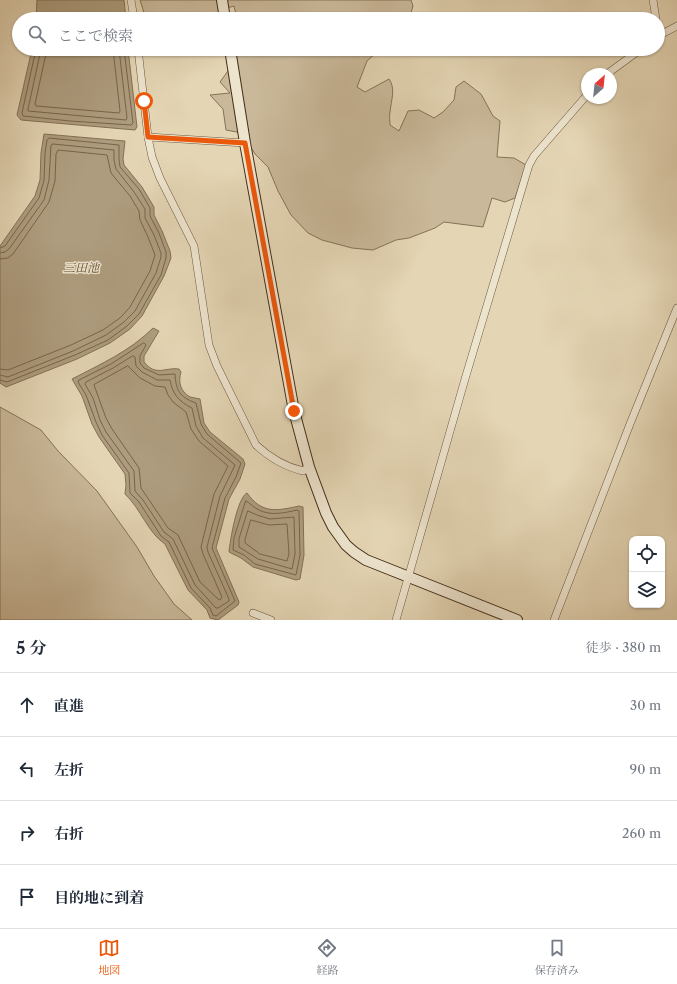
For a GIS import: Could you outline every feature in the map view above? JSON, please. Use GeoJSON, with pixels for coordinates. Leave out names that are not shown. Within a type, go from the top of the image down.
{"type":"FeatureCollection","features":[{"type":"Feature","properties":{"kind":"street"},"geometry":{"type":"LineString","coordinates":[[131,0],[133,12]]}},
{"type":"Feature","properties":{"kind":"street"},"geometry":{"type":"LineString","coordinates":[[222,0],[224,12]]}},
{"type":"Feature","properties":{"kind":"street"},"geometry":{"type":"LineString","coordinates":[[653,0],[655,12]]}},
{"type":"Feature","properties":{"kind":"street"},"geometry":{"type":"LineString","coordinates":[[665,30],[677,26]]}},
{"type":"Feature","properties":{"kind":"street"},"geometry":{"type":"LineString","coordinates":[[139,56],[148,137],[152,157],[160,178],[194,246],[209,345],[256,445],[267,454],[295,469],[303,471],[310,467]]}},
{"type":"Feature","properties":{"kind":"street"},"geometry":{"type":"LineString","coordinates":[[231,56],[245,143],[294,411],[310,467],[326,513],[346,545],[366,560],[517,620]]}},
{"type":"Feature","properties":{"kind":"street"},"geometry":{"type":"LineString","coordinates":[[615,68],[631,56]]}},
{"type":"Feature","properties":{"kind":"street"},"geometry":{"type":"LineString","coordinates":[[396,620],[529,165],[534,156],[581,102]]}},
{"type":"Feature","properties":{"kind":"street"},"geometry":{"type":"LineString","coordinates":[[148,137],[245,143]]}},
{"type":"Feature","properties":{"kind":"street"},"geometry":{"type":"LineString","coordinates":[[554,620],[677,308]]}},
{"type":"Feature","properties":{"kind":"street"},"geometry":{"type":"LineString","coordinates":[[253,613],[271,620]]}},
{"type":"Feature","properties":{"kind":"shaded area"},"geometry":{"type":"Polygon","coordinates":[[[140,0],[411,0],[413,6],[411,12],[235,12],[234,6],[220,10],[220,12],[144,12],[140,0]]]}},
{"type":"Feature","properties":{"kind":"shaded area"},"geometry":{"type":"Polygon","coordinates":[[[236,56],[373,56],[367,61],[357,87],[365,92],[389,79],[393,90],[390,125],[399,131],[408,111],[419,110],[434,118],[443,112],[454,100],[456,87],[464,81],[481,94],[493,116],[500,121],[497,157],[514,158],[526,165],[515,198],[505,202],[492,198],[483,227],[444,222],[435,228],[409,238],[396,240],[373,250],[352,248],[322,240],[308,233],[291,215],[278,191],[268,167],[255,154],[242,133],[226,130],[223,109],[210,95],[230,93],[220,82],[233,64],[236,56]]]}},
{"type":"Feature","properties":{"kind":"shaded area"},"geometry":{"type":"Polygon","coordinates":[[[0,407],[41,430],[58,451],[97,491],[137,547],[154,576],[174,604],[192,620],[0,620],[0,407]]]}},
{"type":"Feature","properties":{"kind":"water"},"geometry":{"type":"Polygon","coordinates":[[[37,0],[124,0],[125,12],[36,12],[37,0]]]}},
{"type":"Feature","properties":{"kind":"water"},"geometry":{"type":"Polygon","coordinates":[[[30,56],[129,56],[137,127],[135,130],[21,120],[17,115],[30,56]]]}},
{"type":"Feature","properties":{"kind":"water","name":"三田池"},"geometry":{"type":"Polygon","coordinates":[[[44,134],[125,141],[123,159],[124,165],[142,187],[154,207],[154,215],[170,251],[171,258],[164,276],[142,316],[130,329],[110,343],[77,359],[6,387],[0,383],[0,246],[35,196],[40,180],[41,153],[44,134]]]}},
{"type":"Feature","properties":{"kind":"water"},"geometry":{"type":"Polygon","coordinates":[[[153,328],[159,331],[144,356],[144,362],[148,367],[157,370],[179,369],[181,372],[180,383],[182,389],[190,397],[200,399],[204,423],[210,432],[243,459],[245,464],[240,479],[229,499],[216,548],[239,602],[238,605],[218,620],[210,618],[207,610],[188,590],[165,544],[154,534],[131,500],[125,494],[125,474],[99,437],[92,424],[82,396],[72,379],[135,344],[153,328]]]}},
{"type":"Feature","properties":{"kind":"water"},"geometry":{"type":"Polygon","coordinates":[[[247,493],[258,505],[264,508],[276,510],[299,506],[303,507],[304,555],[300,579],[296,580],[253,567],[241,558],[229,552],[232,530],[237,511],[243,497],[247,493]]]}},
{"type":"Feature","properties":{"kind":"route"},"geometry":{"type":"LineString","coordinates":[[144,101],[148,137],[245,143],[294,411]]}}]}
